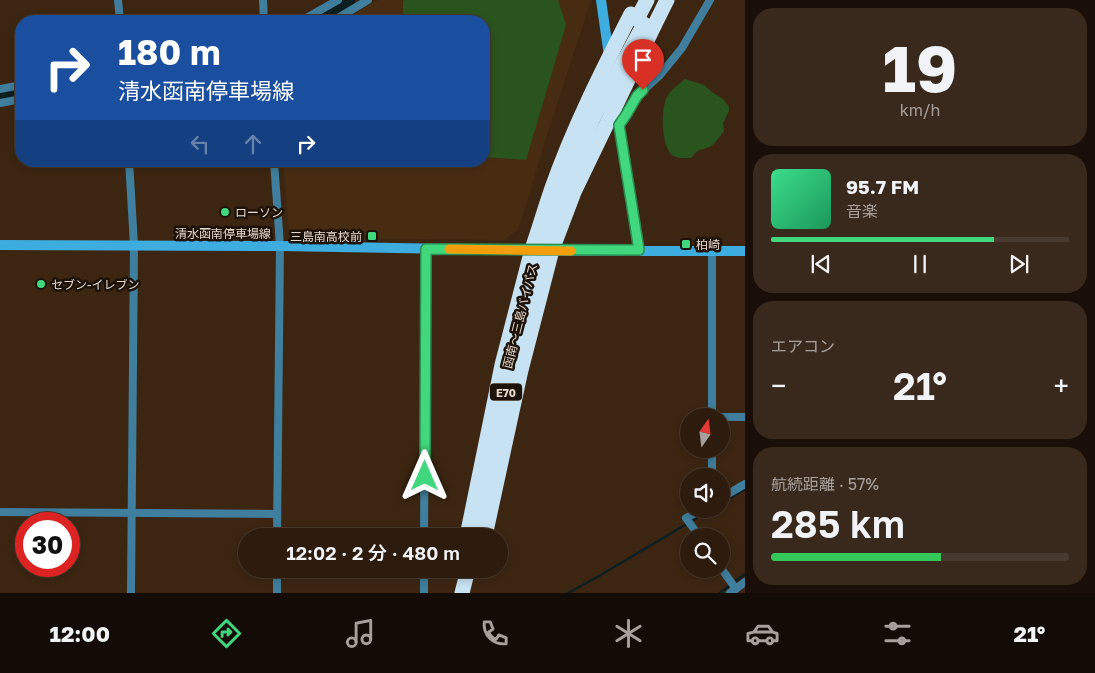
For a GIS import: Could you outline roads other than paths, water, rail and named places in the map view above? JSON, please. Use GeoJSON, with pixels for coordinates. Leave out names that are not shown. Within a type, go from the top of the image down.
{"type":"FeatureCollection","features":[{"type":"Feature","properties":{"kind":"highway"},"geometry":{"type":"LineString","coordinates":[[638,0],[641,20],[667,0]]}},
{"type":"Feature","properties":{"kind":"highway","name":"E70"},"geometry":{"type":"LineString","coordinates":[[477,528],[510,370],[543,252],[592,118],[641,20],[647,0]]}},
{"type":"Feature","properties":{"kind":"highway","name":"E70"},"geometry":{"type":"LineString","coordinates":[[641,20],[658,0]]}},
{"type":"Feature","properties":{"kind":"highway","name":"函南～三島バイパス"},"geometry":{"type":"LineString","coordinates":[[468,528],[502,365],[532,250],[552,187],[594,87],[641,20]]}},
{"type":"Feature","properties":{"kind":"highway","name":"函南～三島バイパス"},"geometry":{"type":"LineString","coordinates":[[487,528],[521,370],[552,250],[641,20]]}},
{"type":"Feature","properties":{"kind":"highway"},"geometry":{"type":"LineString","coordinates":[[453,593],[457,578]]}},
{"type":"Feature","properties":{"kind":"highway"},"geometry":{"type":"LineString","coordinates":[[462,593],[466,578]]}},
{"type":"Feature","properties":{"kind":"highway"},"geometry":{"type":"LineString","coordinates":[[472,593],[476,578]]}},
{"type":"Feature","properties":{"kind":"main road"},"geometry":{"type":"LineString","coordinates":[[601,0],[639,250]]}},
{"type":"Feature","properties":{"kind":"main road","name":"清水函南停車場線"},"geometry":{"type":"LineString","coordinates":[[0,245],[745,251]]}},
{"type":"Feature","properties":{"kind":"street"},"geometry":{"type":"LineString","coordinates":[[118,0],[119,15]]}},
{"type":"Feature","properties":{"kind":"street"},"geometry":{"type":"LineString","coordinates":[[262,0],[263,15]]}},
{"type":"Feature","properties":{"kind":"street"},"geometry":{"type":"LineString","coordinates":[[312,15],[338,0]]}},
{"type":"Feature","properties":{"kind":"street"},"geometry":{"type":"LineString","coordinates":[[343,15],[368,0]]}},
{"type":"Feature","properties":{"kind":"street"},"geometry":{"type":"LineString","coordinates":[[619,125],[637,96],[660,75],[682,48],[710,0]]}},
{"type":"Feature","properties":{"kind":"street"},"geometry":{"type":"LineString","coordinates":[[15,87],[1,89],[2,102],[15,99]]}},
{"type":"Feature","properties":{"kind":"street"},"geometry":{"type":"LineString","coordinates":[[129,167],[134,246],[131,593]]}},
{"type":"Feature","properties":{"kind":"street"},"geometry":{"type":"LineString","coordinates":[[274,167],[280,246],[277,528]]}},
{"type":"Feature","properties":{"kind":"street"},"geometry":{"type":"LineString","coordinates":[[424,528],[426,249]]}},
{"type":"Feature","properties":{"kind":"street"},"geometry":{"type":"LineString","coordinates":[[712,250],[712,408]]}},
{"type":"Feature","properties":{"kind":"street"},"geometry":{"type":"LineString","coordinates":[[730,417],[745,417]]}},
{"type":"Feature","properties":{"kind":"street"},"geometry":{"type":"LineString","coordinates":[[730,493],[745,484]]}},
{"type":"Feature","properties":{"kind":"street"},"geometry":{"type":"LineString","coordinates":[[0,512],[277,514]]}},
{"type":"Feature","properties":{"kind":"street"},"geometry":{"type":"LineString","coordinates":[[277,578],[277,593]]}},
{"type":"Feature","properties":{"kind":"street"},"geometry":{"type":"LineString","coordinates":[[424,578],[424,593]]}},
{"type":"Feature","properties":{"kind":"street"},"geometry":{"type":"LineString","coordinates":[[728,578],[733,591],[745,582]]}},
{"type":"Feature","properties":{"kind":"waterway"},"geometry":{"type":"LineString","coordinates":[[322,15],[348,0]]}},
{"type":"Feature","properties":{"kind":"waterway"},"geometry":{"type":"LineString","coordinates":[[0,97],[15,94]]}},
{"type":"Feature","properties":{"kind":"waterway"},"geometry":{"type":"LineString","coordinates":[[730,498],[745,489]]}},
{"type":"Feature","properties":{"kind":"waterway"},"geometry":{"type":"LineString","coordinates":[[568,593],[697,518]]}},
{"type":"Feature","properties":{"kind":"waterway"},"geometry":{"type":"LineString","coordinates":[[720,593],[745,574]]}},
{"type":"Feature","properties":{"kind":"place","name":"ローソン"},"geometry":{"type":"Point","coordinates":[225,212]}},
{"type":"Feature","properties":{"kind":"place","name":"三島南高校前"},"geometry":{"type":"Point","coordinates":[372,236]}},
{"type":"Feature","properties":{"kind":"place","name":"柏崎"},"geometry":{"type":"Point","coordinates":[686,244]}},
{"type":"Feature","properties":{"kind":"place","name":"セブン-イレブン"},"geometry":{"type":"Point","coordinates":[41,284]}}]}
